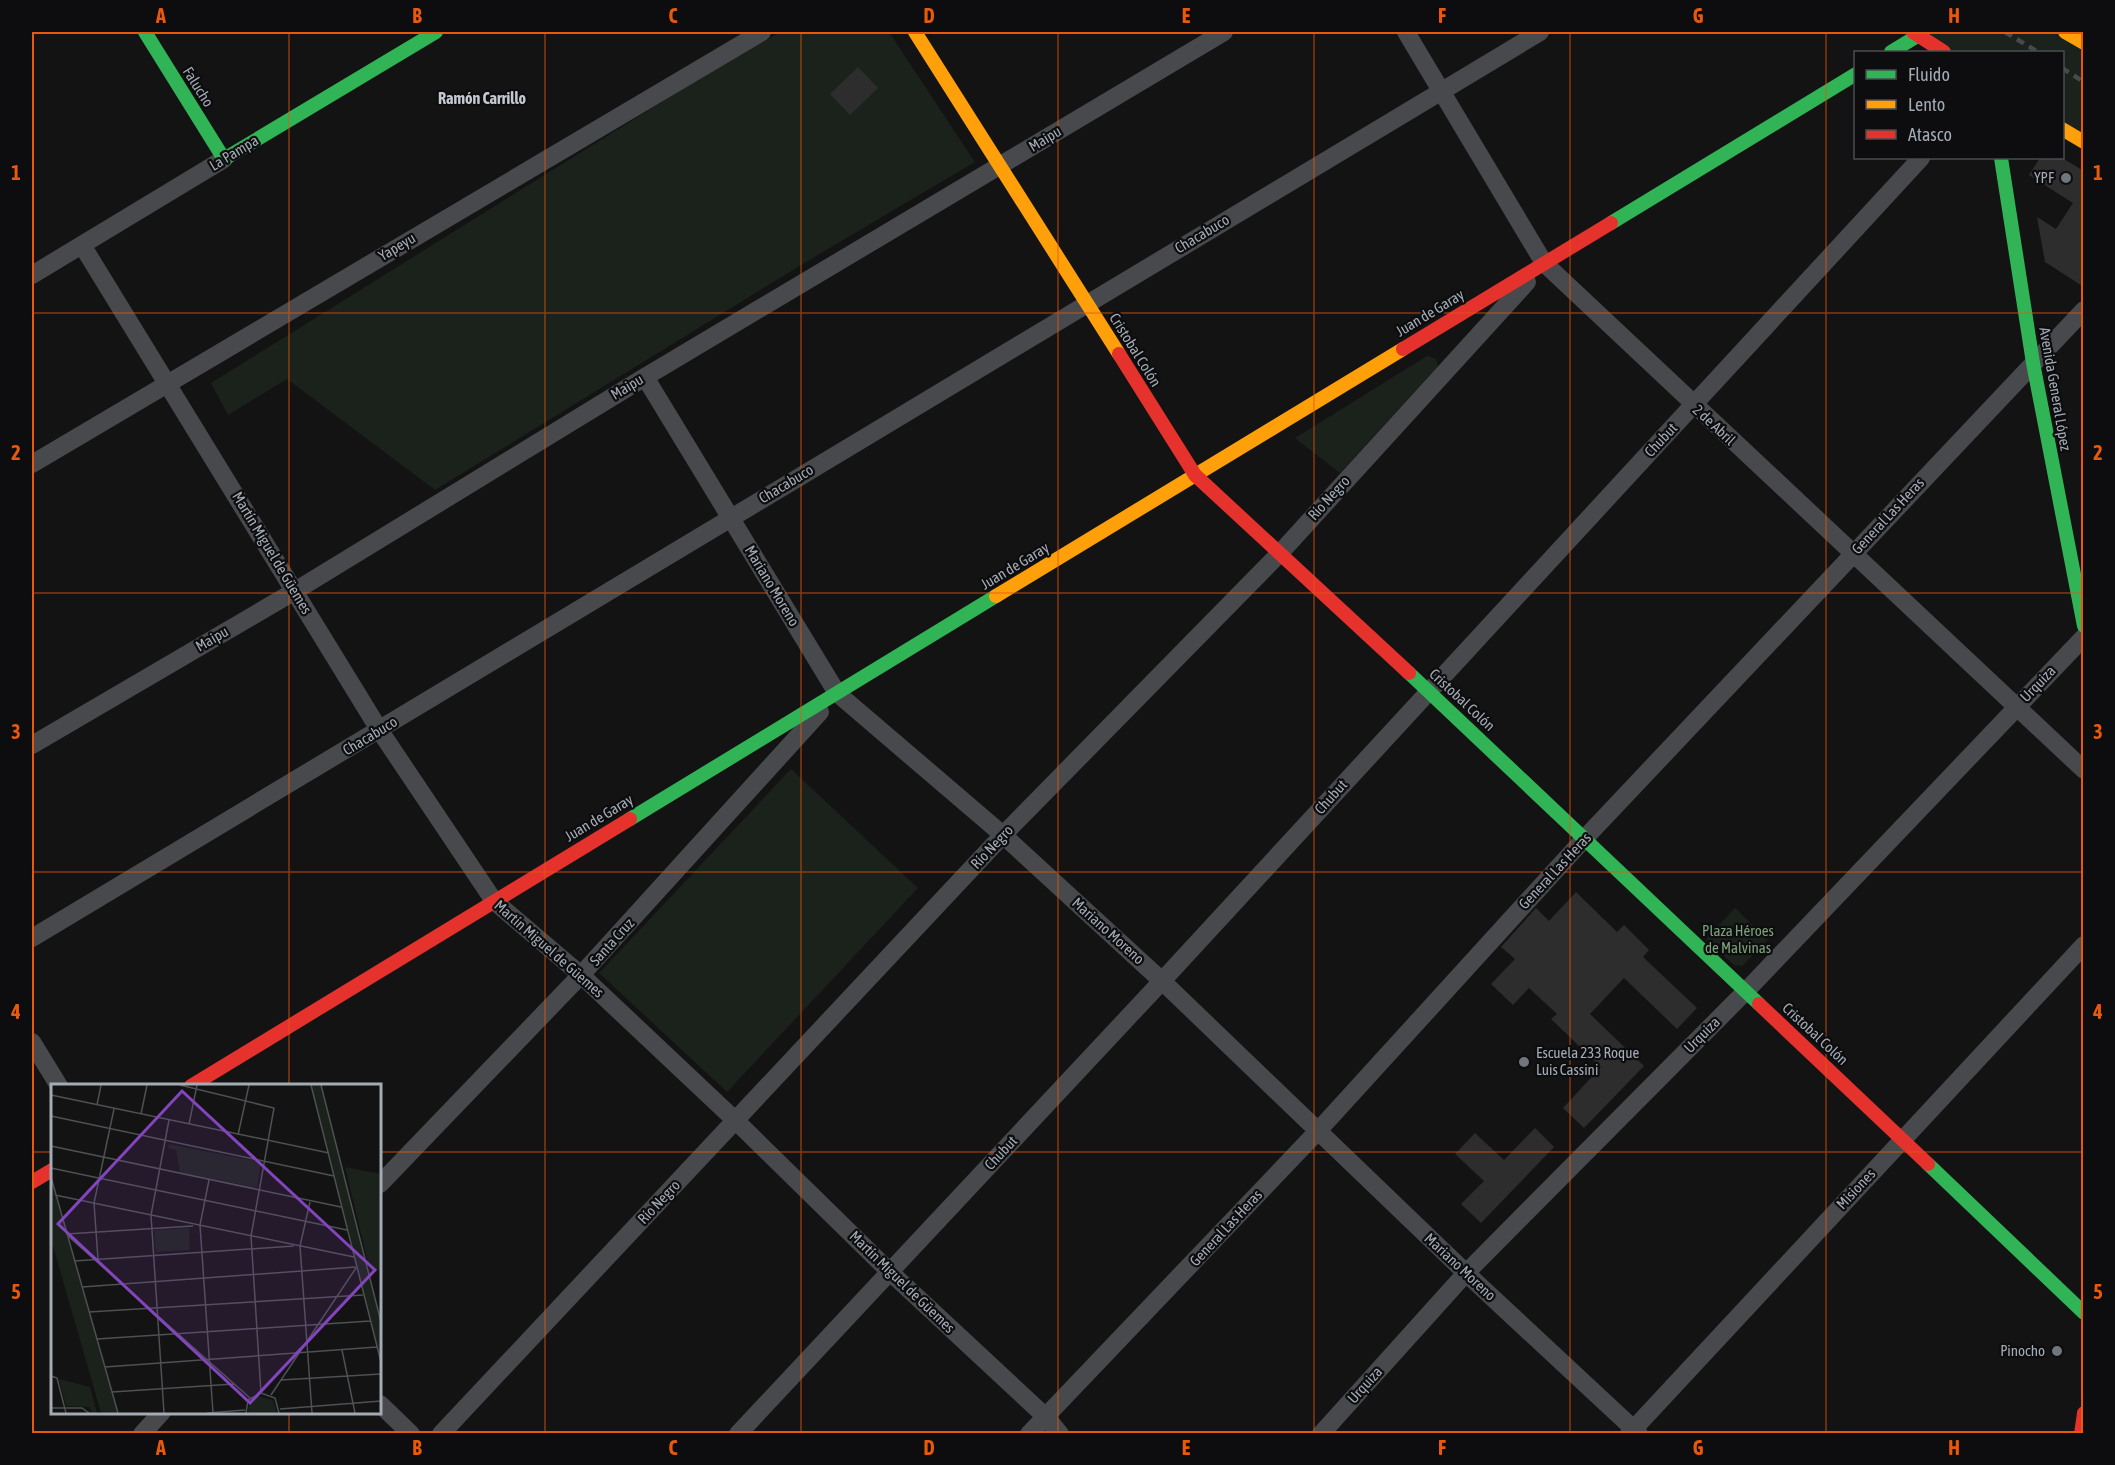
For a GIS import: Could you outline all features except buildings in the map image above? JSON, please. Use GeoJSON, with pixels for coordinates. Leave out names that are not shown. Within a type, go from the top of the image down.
{"type":"FeatureCollection","features":[{"type":"Feature","properties":{"kind":"street","name":"Falucho"},"geometry":{"type":"LineString","coordinates":[[145,32],[224,159]]}},
{"type":"Feature","properties":{"kind":"street","name":"La Pampa"},"geometry":{"type":"LineString","coordinates":[[32,275],[436,32]]}},
{"type":"Feature","properties":{"kind":"street","name":"Yapeyu"},"geometry":{"type":"LineString","coordinates":[[32,464],[762,32]]}},
{"type":"Feature","properties":{"kind":"street","name":"Cristobal Colón"},"geometry":{"type":"LineString","coordinates":[[915,32],[1195,475],[1428,690],[2084,1313]]}},
{"type":"Feature","properties":{"kind":"street","name":"Maipu"},"geometry":{"type":"LineString","coordinates":[[32,745],[295,591],[645,377],[1224,32]]}},
{"type":"Feature","properties":{"kind":"street","name":"2 de Abril"},"geometry":{"type":"LineString","coordinates":[[1406,32],[1544,263],[2084,770]]}},
{"type":"Feature","properties":{"kind":"street","name":"Chacabuco"},"geometry":{"type":"LineString","coordinates":[[32,938],[1540,32]]}},
{"type":"Feature","properties":{"kind":"street"},"geometry":{"type":"LineString","coordinates":[[2065,32],[2084,44]]}},
{"type":"Feature","properties":{"kind":"street"},"geometry":{"type":"LineString","coordinates":[[1892,51],[1916,33],[1943,51]]}},
{"type":"Feature","properties":{"kind":"street","name":"Juan de Garay"},"geometry":{"type":"LineString","coordinates":[[194,1084],[1854,75]]}},
{"type":"Feature","properties":{"kind":"street"},"geometry":{"type":"LineString","coordinates":[[2064,130],[2084,142]]}},
{"type":"Feature","properties":{"kind":"street","name":"Chubut"},"geometry":{"type":"LineString","coordinates":[[738,1434],[1162,981],[1920,159]]}},
{"type":"Feature","properties":{"kind":"street","name":"Avenida General López"},"geometry":{"type":"LineString","coordinates":[[2001,159],[2033,363],[2084,626]]}},
{"type":"Feature","properties":{"kind":"street","name":"Martín Miguel de Güemes"},"geometry":{"type":"LineString","coordinates":[[82,245],[380,731],[494,902],[581,975],[736,1121],[890,1272],[1047,1418],[1060,1434]]}},
{"type":"Feature","properties":{"kind":"street","name":"Río Negro"},"geometry":{"type":"LineString","coordinates":[[441,1434],[1003,835],[1281,552],[1544,263]]}},
{"type":"Feature","properties":{"kind":"street","name":"General Las Heras"},"geometry":{"type":"LineString","coordinates":[[1029,1434],[1047,1418],[1317,1132],[1585,838],[2084,310]]}},
{"type":"Feature","properties":{"kind":"street","name":"Mariano Moreno"},"geometry":{"type":"LineString","coordinates":[[645,377],[837,693],[1003,835],[1162,981],[1317,1132],[1634,1432]]}},
{"type":"Feature","properties":{"kind":"street","name":"Urquiza"},"geometry":{"type":"LineString","coordinates":[[1321,1434],[1466,1273],[1746,992],[2084,637]]}},
{"type":"Feature","properties":{"kind":"street","name":"Santa Cruz"},"geometry":{"type":"LineString","coordinates":[[381,1183],[581,975],[837,693]]}},
{"type":"Feature","properties":{"kind":"street","name":"Misiones"},"geometry":{"type":"LineString","coordinates":[[1634,1432],[2084,945]]}},
{"type":"Feature","properties":{"kind":"street"},"geometry":{"type":"LineString","coordinates":[[32,1042],[58,1084]]}},
{"type":"Feature","properties":{"kind":"street"},"geometry":{"type":"LineString","coordinates":[[32,1182],[51,1171]]}},
{"type":"Feature","properties":{"kind":"street"},"geometry":{"type":"LineString","coordinates":[[381,1405],[411,1434]]}},
{"type":"Feature","properties":{"kind":"street"},"geometry":{"type":"LineString","coordinates":[[2081,1434],[2084,1413]]}},
{"type":"Feature","properties":{"kind":"street"},"geometry":{"type":"LineString","coordinates":[[142,1434],[161,1414]]}},
{"type":"Feature","properties":{"kind":"green space"},"geometry":{"type":"Polygon","coordinates":[[[780,32],[889,32],[975,162],[806,262],[435,490],[287,379],[228,415],[211,383],[697,80],[780,32]]]}},
{"type":"Feature","properties":{"kind":"green space"},"geometry":{"type":"Polygon","coordinates":[[[1913,32],[2065,32],[2083,43],[2083,142],[2064,130],[2064,51],[1942,51],[1913,32]]]}},
{"type":"Feature","properties":{"kind":"green space"},"geometry":{"type":"Polygon","coordinates":[[[1427,356],[1436,359],[1438,366],[1340,473],[1295,438],[1427,356]]]}},
{"type":"Feature","properties":{"kind":"green space"},"geometry":{"type":"Polygon","coordinates":[[[791,769],[918,888],[727,1092],[599,973],[791,769]]]}},
{"type":"Feature","properties":{"kind":"green space","name":"Plaza Héroes de Malvinas"},"geometry":{"type":"Polygon","coordinates":[[[1735,908],[1768,940],[1742,966],[1734,965],[1706,939],[1735,908]]]}},
{"type":"Feature","properties":{"kind":"railway"},"geometry":{"type":"LineString","coordinates":[[2005,32],[2036,51]]}},
{"type":"Feature","properties":{"kind":"railway"},"geometry":{"type":"LineString","coordinates":[[2064,69],[2084,82]]}},
{"type":"Feature","properties":{"kind":"traffic: fast"},"geometry":{"type":"LineString","coordinates":[[145,32],[224,159],[436,32]]}},
{"type":"Feature","properties":{"kind":"traffic: fast"},"geometry":{"type":"LineString","coordinates":[[1893,51],[1919,35]]}},
{"type":"Feature","properties":{"kind":"traffic: fast"},"geometry":{"type":"LineString","coordinates":[[1611,223],[1854,75]]}},
{"type":"Feature","properties":{"kind":"traffic: fast"},"geometry":{"type":"LineString","coordinates":[[2001,159],[2033,363],[2084,626]]}},
{"type":"Feature","properties":{"kind":"traffic: fast"},"geometry":{"type":"LineString","coordinates":[[630,819],[996,596]]}},
{"type":"Feature","properties":{"kind":"traffic: fast"},"geometry":{"type":"LineString","coordinates":[[1409,673],[1759,1004]]}},
{"type":"Feature","properties":{"kind":"traffic: fast"},"geometry":{"type":"LineString","coordinates":[[1928,1164],[2084,1313]]}},
{"type":"Feature","properties":{"kind":"traffic: slow"},"geometry":{"type":"LineString","coordinates":[[915,32],[1119,354]]}},
{"type":"Feature","properties":{"kind":"traffic: slow"},"geometry":{"type":"LineString","coordinates":[[2065,32],[2084,43]]}},
{"type":"Feature","properties":{"kind":"traffic: slow"},"geometry":{"type":"LineString","coordinates":[[2064,130],[2084,142]]}},
{"type":"Feature","properties":{"kind":"traffic: slow"},"geometry":{"type":"LineString","coordinates":[[996,596],[1403,349]]}},
{"type":"Feature","properties":{"kind":"traffic: jam"},"geometry":{"type":"LineString","coordinates":[[1913,32],[1942,51]]}},
{"type":"Feature","properties":{"kind":"traffic: jam"},"geometry":{"type":"LineString","coordinates":[[1403,349],[1611,223]]}},
{"type":"Feature","properties":{"kind":"traffic: jam"},"geometry":{"type":"LineString","coordinates":[[1119,354],[1195,475],[1409,673]]}},
{"type":"Feature","properties":{"kind":"traffic: jam"},"geometry":{"type":"LineString","coordinates":[[194,1084],[630,819]]}},
{"type":"Feature","properties":{"kind":"traffic: jam"},"geometry":{"type":"LineString","coordinates":[[1759,1004],[1928,1164]]}},
{"type":"Feature","properties":{"kind":"traffic: jam"},"geometry":{"type":"LineString","coordinates":[[32,1182],[51,1171]]}},
{"type":"Feature","properties":{"kind":"traffic: jam"},"geometry":{"type":"LineString","coordinates":[[2081,1434],[2084,1413]]}},
{"type":"Feature","properties":{"kind":"place","name":"YPF"},"geometry":{"type":"Point","coordinates":[2066,178]}},
{"type":"Feature","properties":{"kind":"place","name":"Escuela 233 Roque Luis Cassini"},"geometry":{"type":"Point","coordinates":[1524,1062]}},
{"type":"Feature","properties":{"kind":"place","name":"Pinocho"},"geometry":{"type":"Point","coordinates":[2057,1351]}},
{"type":"Feature","properties":{"kind":"district","name":"Ramón Carrillo"},"geometry":{"type":"Point","coordinates":[482,98]}}]}
